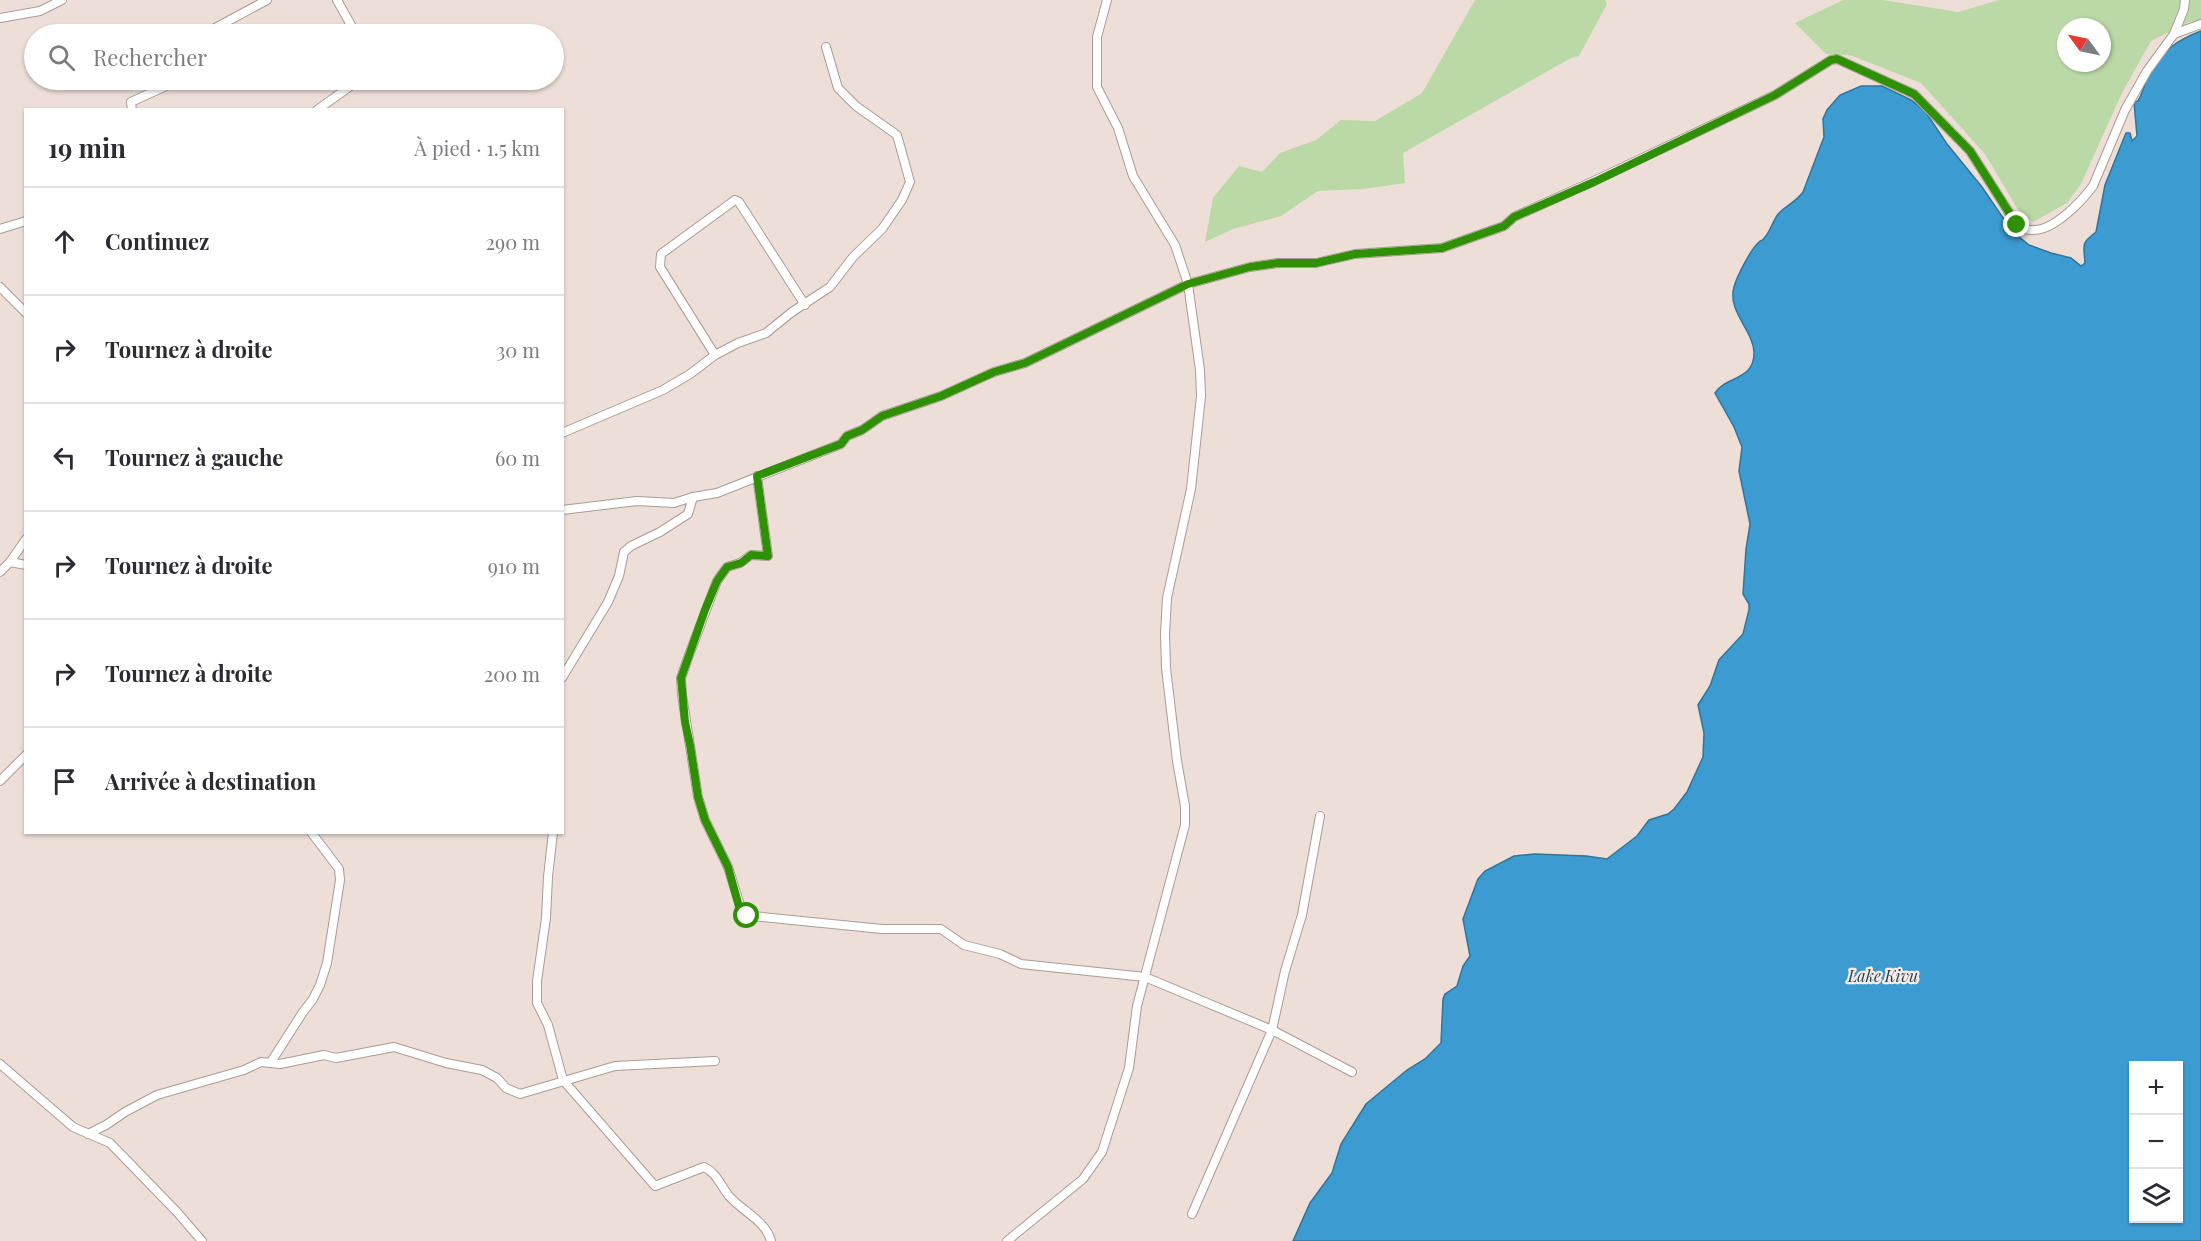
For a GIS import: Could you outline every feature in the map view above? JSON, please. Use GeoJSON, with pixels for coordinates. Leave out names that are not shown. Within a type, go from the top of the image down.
{"type":"FeatureCollection","features":[{"type":"Feature","properties":{"kind":"street"},"geometry":{"type":"LineString","coordinates":[[0,18],[39,11],[62,0]]}},
{"type":"Feature","properties":{"kind":"street"},"geometry":{"type":"LineString","coordinates":[[223,24],[267,0]]}},
{"type":"Feature","properties":{"kind":"street"},"geometry":{"type":"LineString","coordinates":[[338,0],[351,24]]}},
{"type":"Feature","properties":{"kind":"street"},"geometry":{"type":"LineString","coordinates":[[1007,1241],[1083,1179],[1102,1152],[1129,1068],[1137,1006],[1185,825],[1166,668],[1165,634],[1167,597],[1191,489],[1201,396],[1200,370],[1188,284],[1174,245],[1133,176],[1118,129],[1097,87],[1098,37],[1107,0]]}},
{"type":"Feature","properties":{"kind":"street"},"geometry":{"type":"LineString","coordinates":[[564,510],[637,501],[674,504],[693,497],[717,493],[841,444],[847,436],[862,430],[882,416],[941,396],[994,372],[1025,363],[1188,284],[1250,267],[1278,263],[1316,263],[1355,254],[1430,249],[1469,240],[1504,226],[1514,217],[1739,113],[1775,95],[1831,60],[1837,59],[1914,94],[1970,151],[2017,225],[2028,230],[2038,230],[2060,219],[2079,203],[2093,186],[2126,110],[2147,71],[2174,34],[2185,0]]}},
{"type":"Feature","properties":{"kind":"street"},"geometry":{"type":"LineString","coordinates":[[2174,34],[2201,24]]}},
{"type":"Feature","properties":{"kind":"street"},"geometry":{"type":"LineString","coordinates":[[564,432],[663,390],[690,374],[715,355],[738,343],[766,333],[792,312],[805,306],[830,287],[853,257],[882,229],[902,200],[910,182],[897,135],[856,106],[838,88],[826,47]]}},
{"type":"Feature","properties":{"kind":"street"},"geometry":{"type":"LineString","coordinates":[[132,108],[131,102],[157,90]]}},
{"type":"Feature","properties":{"kind":"street"},"geometry":{"type":"LineString","coordinates":[[320,108],[345,90]]}},
{"type":"Feature","properties":{"kind":"street"},"geometry":{"type":"LineString","coordinates":[[715,355],[660,267],[661,254],[735,200],[739,202],[805,306]]}},
{"type":"Feature","properties":{"kind":"street"},"geometry":{"type":"LineString","coordinates":[[0,229],[24,221]]}},
{"type":"Feature","properties":{"kind":"street"},"geometry":{"type":"LineString","coordinates":[[0,287],[24,311]]}},
{"type":"Feature","properties":{"kind":"street"},"geometry":{"type":"LineString","coordinates":[[757,476],[768,556],[751,555],[741,563],[727,567],[717,581],[681,678],[685,722],[698,797],[705,820],[728,867],[742,915],[882,929],[941,929],[964,945],[1000,954],[1021,964],[1145,976],[1272,1030],[1352,1072]]}},
{"type":"Feature","properties":{"kind":"street"},"geometry":{"type":"LineString","coordinates":[[564,675],[608,602],[619,576],[624,552],[688,514],[693,497]]}},
{"type":"Feature","properties":{"kind":"street"},"geometry":{"type":"LineString","coordinates":[[0,572],[24,542]]}},
{"type":"Feature","properties":{"kind":"street"},"geometry":{"type":"LineString","coordinates":[[10,562],[24,566]]}},
{"type":"Feature","properties":{"kind":"street"},"geometry":{"type":"LineString","coordinates":[[0,781],[24,757]]}},
{"type":"Feature","properties":{"kind":"street"},"geometry":{"type":"LineString","coordinates":[[1192,1214],[1272,1030],[1285,971],[1302,915],[1320,816]]}},
{"type":"Feature","properties":{"kind":"street"},"geometry":{"type":"LineString","coordinates":[[271,1062],[313,999],[327,963],[340,880],[339,869],[313,834]]}},
{"type":"Feature","properties":{"kind":"street"},"geometry":{"type":"LineString","coordinates":[[553,834],[546,918],[538,962],[537,1003],[548,1025],[563,1080],[655,1186],[704,1167],[713,1171],[729,1196],[769,1232],[771,1241]]}},
{"type":"Feature","properties":{"kind":"street"},"geometry":{"type":"LineString","coordinates":[[88,1134],[158,1095],[244,1070],[261,1062],[280,1064],[324,1055],[336,1058],[394,1047],[446,1063],[482,1070],[496,1077],[506,1088],[520,1094],[615,1066],[715,1061]]}},
{"type":"Feature","properties":{"kind":"street"},"geometry":{"type":"LineString","coordinates":[[0,1064],[73,1127],[110,1143],[202,1241]]}},
{"type":"Feature","properties":{"kind":"green space"},"geometry":{"type":"Polygon","coordinates":[[[1475,0],[1605,0],[1607,4],[1579,56],[1571,58],[1403,153],[1405,183],[1363,189],[1318,191],[1281,216],[1233,229],[1205,242],[1213,198],[1239,166],[1262,172],[1280,153],[1316,140],[1341,120],[1375,121],[1422,93],[1475,0]]]}},
{"type":"Feature","properties":{"kind":"green space"},"geometry":{"type":"Polygon","coordinates":[[[1843,0],[1883,0],[1958,12],[1999,0],[2201,0],[2201,20],[2189,22],[2151,41],[2122,93],[2081,184],[2067,203],[2033,222],[2020,213],[1985,154],[1921,83],[1850,55],[1826,54],[1795,23],[1843,0]]]}},
{"type":"Feature","properties":{"kind":"water","name":"Lake Kivu"},"geometry":{"type":"Polygon","coordinates":[[[2201,31],[2201,1241],[1293,1241],[1310,1203],[1332,1173],[1341,1144],[1366,1104],[1407,1070],[1425,1059],[1441,1043],[1443,999],[1445,994],[1457,986],[1463,966],[1470,956],[1463,919],[1478,879],[1485,871],[1514,856],[1535,854],[1607,859],[1637,836],[1649,820],[1668,814],[1674,809],[1687,792],[1703,757],[1704,733],[1698,705],[1710,686],[1719,660],[1743,634],[1749,610],[1749,604],[1743,594],[1750,524],[1739,471],[1742,447],[1715,393],[1725,384],[1745,373],[1753,361],[1753,344],[1734,304],[1734,287],[1748,258],[1763,240],[1777,216],[1803,192],[1824,137],[1823,119],[1827,110],[1840,95],[1861,86],[1882,86],[1911,100],[1925,111],[2012,231],[2029,245],[2071,258],[2081,266],[2085,263],[2085,242],[2096,232],[2105,185],[2126,133],[2130,133],[2132,141],[2137,136],[2134,102],[2138,101],[2147,78],[2158,60],[2177,43],[2201,31]]]}},
{"type":"Feature","properties":{"kind":"route"},"geometry":{"type":"LineString","coordinates":[[747,916],[742,915],[728,867],[712,837],[698,797],[685,722],[681,678],[717,581],[727,567],[741,563],[751,555],[768,556],[757,476],[841,444],[847,436],[862,430],[882,416],[941,396],[994,372],[1025,363],[1188,284],[1232,270],[1250,267],[1278,263],[1316,263],[1355,254],[1442,248],[1469,240],[1504,226],[1514,217],[1594,182],[1775,95],[1831,60],[1837,59],[1914,94],[1970,151],[2017,225]]}}]}
